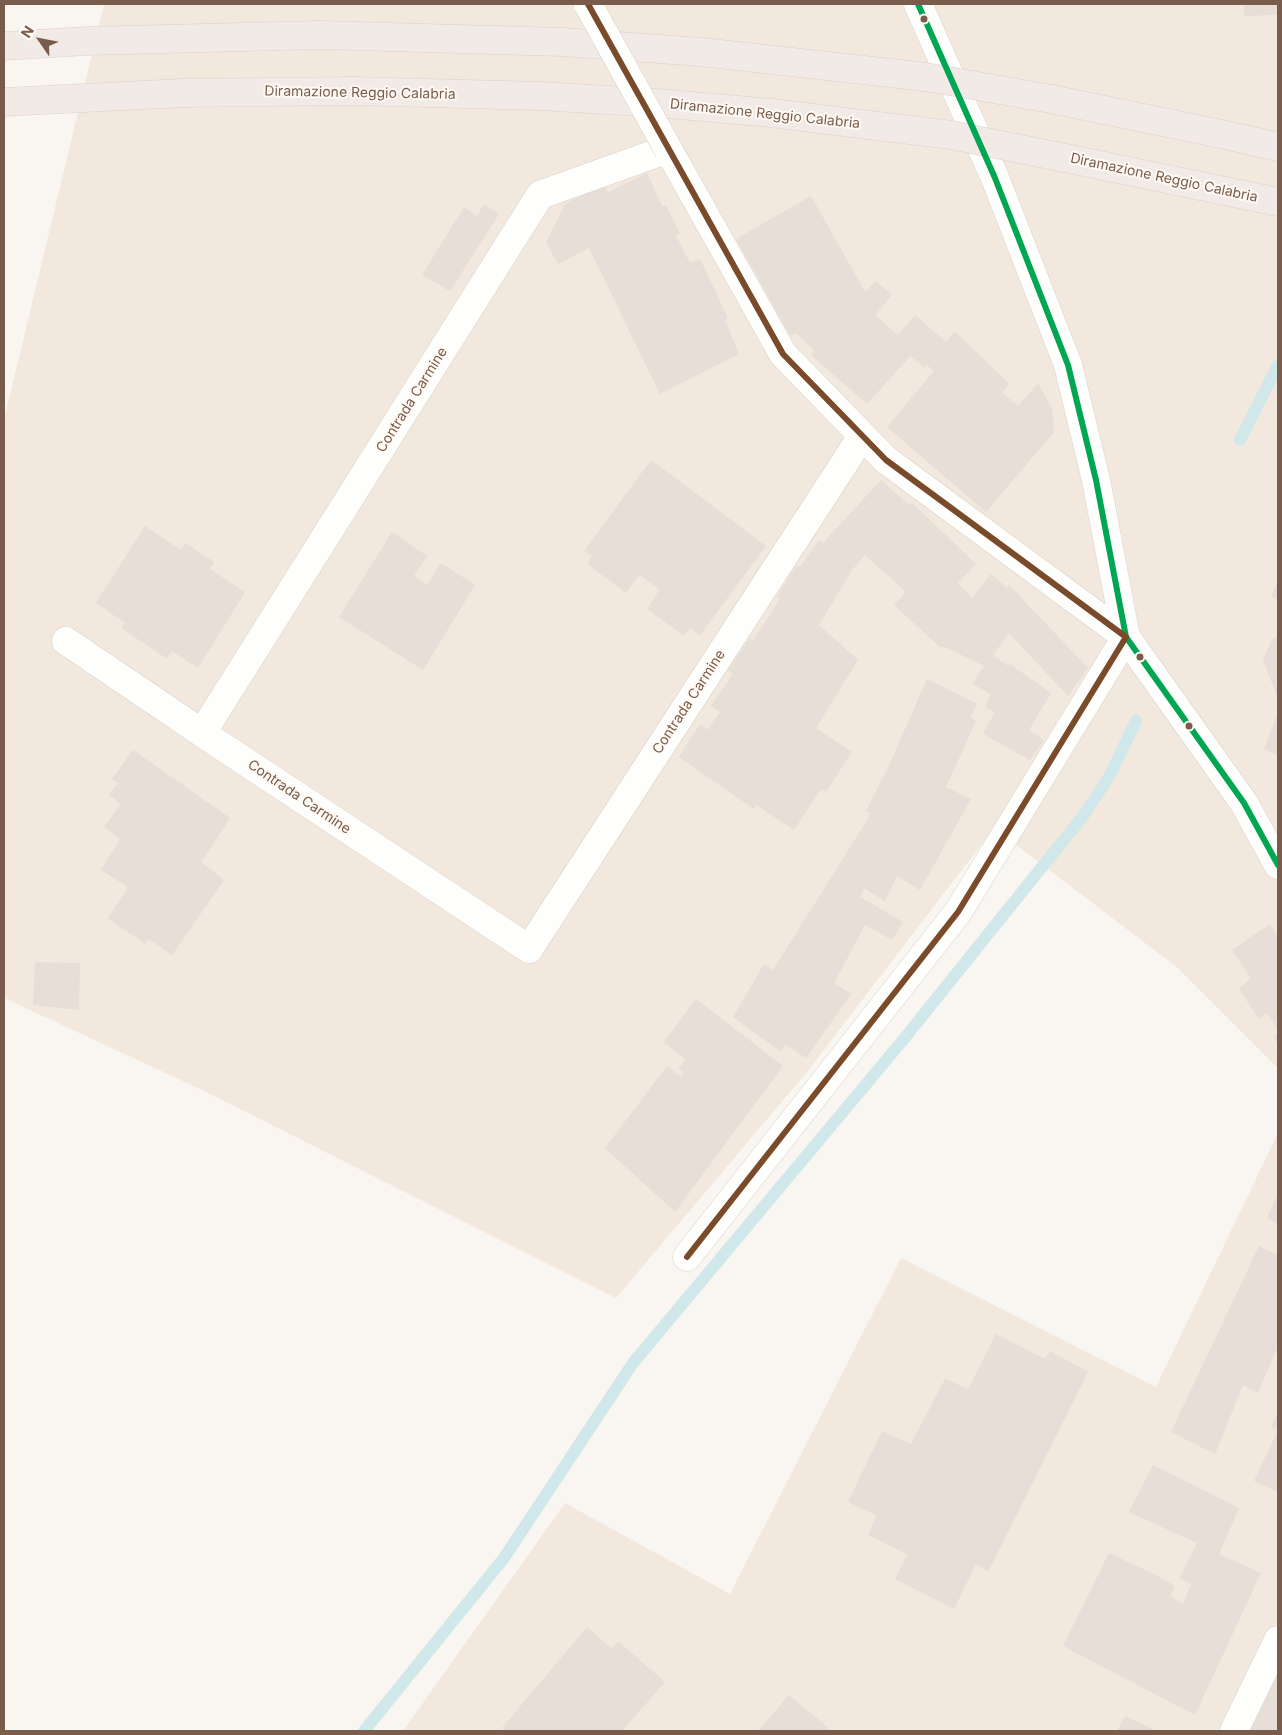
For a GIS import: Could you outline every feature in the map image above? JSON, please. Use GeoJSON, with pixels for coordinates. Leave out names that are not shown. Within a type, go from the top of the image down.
{"type":"FeatureCollection","features":[{"type":"Feature","properties":{"kind":"highway"},"geometry":{"type":"LineString","coordinates":[[4,46],[88,41],[320,34],[563,42],[701,52],[926,77],[1051,99],[1278,147]]}},
{"type":"Feature","properties":{"kind":"highway","name":"Diramazione Reggio Calabria"},"geometry":{"type":"LineString","coordinates":[[4,102],[183,93],[353,91],[540,96],[657,103],[772,113],[951,134],[1278,202]]}},
{"type":"Feature","properties":{"kind":"street"},"geometry":{"type":"LineString","coordinates":[[588,4],[783,354],[886,460],[1126,637],[1244,803],[1278,865]]}},
{"type":"Feature","properties":{"kind":"street"},"geometry":{"type":"LineString","coordinates":[[687,1257],[958,912],[1126,637],[1096,480],[1068,364],[995,178],[918,4]]}},
{"type":"Feature","properties":{"kind":"street","name":"Contrada Carmine"},"geometry":{"type":"LineString","coordinates":[[668,149],[540,195],[202,733],[529,950],[862,436]]}},
{"type":"Feature","properties":{"kind":"street"},"geometry":{"type":"LineString","coordinates":[[66,641],[202,733]]}},
{"type":"Feature","properties":{"kind":"street"},"geometry":{"type":"LineString","coordinates":[[1234,1731],[1278,1640]]}},
{"type":"Feature","properties":{"kind":"shaded area"},"geometry":{"type":"Polygon","coordinates":[[[104,4],[1278,4],[1278,1068],[1178,968],[994,828],[807,1072],[616,1298],[200,1089],[4,998],[4,420],[104,4]]]}},
{"type":"Feature","properties":{"kind":"shaded area"},"geometry":{"type":"Polygon","coordinates":[[[1278,1133],[1278,1731],[403,1731],[565,1503],[730,1594],[901,1258],[1156,1387],[1278,1133]]]}},
{"type":"Feature","properties":{"kind":"building"},"geometry":{"type":"Polygon","coordinates":[[[1244,4],[1278,4],[1278,15],[1244,16],[1244,4]]]}},
{"type":"Feature","properties":{"kind":"building"},"geometry":{"type":"Polygon","coordinates":[[[647,173],[662,206],[666,205],[680,234],[676,236],[690,263],[700,259],[728,318],[725,320],[739,354],[660,394],[589,248],[558,264],[546,242],[565,204],[603,183],[608,192],[647,173]]]}},
{"type":"Feature","properties":{"kind":"building"},"geometry":{"type":"Polygon","coordinates":[[[811,196],[865,292],[876,281],[892,295],[875,315],[898,335],[915,315],[946,342],[955,331],[1009,384],[1002,393],[1018,406],[1038,383],[1052,408],[1054,432],[986,512],[887,427],[934,371],[927,365],[925,368],[910,356],[867,404],[811,355],[814,350],[797,334],[790,335],[736,239],[811,196]]]}},
{"type":"Feature","properties":{"kind":"building"},"geometry":{"type":"Polygon","coordinates":[[[484,204],[499,214],[450,291],[422,275],[464,207],[477,216],[484,204]]]}},
{"type":"Feature","properties":{"kind":"building"},"geometry":{"type":"Polygon","coordinates":[[[651,460],[766,546],[700,635],[690,628],[684,636],[647,609],[660,589],[639,575],[626,593],[587,564],[592,556],[584,551],[651,460]]]}},
{"type":"Feature","properties":{"kind":"building"},"geometry":{"type":"Polygon","coordinates":[[[881,480],[909,505],[912,503],[976,564],[958,583],[972,598],[991,574],[1007,588],[1009,585],[1088,668],[1068,696],[1009,633],[993,655],[1008,666],[1010,664],[1051,693],[1029,730],[1044,740],[1030,760],[983,734],[995,712],[985,707],[991,695],[973,684],[984,666],[945,647],[940,647],[894,605],[906,592],[865,555],[852,570],[819,625],[858,660],[816,728],[852,752],[826,792],[821,789],[794,830],[756,805],[754,809],[679,757],[700,724],[707,730],[720,712],[711,706],[733,674],[728,670],[750,638],[753,641],[780,599],[777,596],[797,565],[800,567],[819,540],[823,543],[881,480]]]}},
{"type":"Feature","properties":{"kind":"building"},"geometry":{"type":"Polygon","coordinates":[[[145,526],[181,550],[185,543],[214,562],[210,569],[245,592],[198,668],[172,651],[166,658],[121,628],[125,623],[96,603],[145,526]]]}},
{"type":"Feature","properties":{"kind":"building"},"geometry":{"type":"Polygon","coordinates":[[[392,532],[427,556],[414,576],[427,585],[441,563],[475,585],[423,670],[339,617],[392,532]]]}},
{"type":"Feature","properties":{"kind":"building"},"geometry":{"type":"Polygon","coordinates":[[[1278,581],[1278,600],[1271,597],[1278,581]]]}},
{"type":"Feature","properties":{"kind":"building"},"geometry":{"type":"Polygon","coordinates":[[[1278,637],[1278,699],[1263,660],[1272,639],[1278,637]]]}},
{"type":"Feature","properties":{"kind":"building"},"geometry":{"type":"Polygon","coordinates":[[[927,679],[977,704],[970,718],[976,721],[946,787],[971,799],[920,890],[897,876],[885,901],[864,888],[860,897],[903,922],[892,940],[865,925],[834,983],[851,994],[806,1058],[785,1044],[780,1051],[733,1017],[764,964],[773,970],[871,814],[866,811],[888,768],[927,679]]]}},
{"type":"Feature","properties":{"kind":"building"},"geometry":{"type":"Polygon","coordinates":[[[1278,713],[1278,755],[1264,749],[1278,713]]]}},
{"type":"Feature","properties":{"kind":"building"},"geometry":{"type":"Polygon","coordinates":[[[133,750],[230,818],[201,862],[224,880],[172,955],[149,939],[145,944],[108,918],[128,887],[101,870],[120,839],[104,827],[121,804],[109,795],[118,783],[112,779],[133,750]]]}},
{"type":"Feature","properties":{"kind":"building"},"geometry":{"type":"Polygon","coordinates":[[[1270,924],[1278,936],[1278,1030],[1267,1013],[1259,1019],[1239,989],[1251,978],[1232,950],[1270,924]]]}},
{"type":"Feature","properties":{"kind":"building"},"geometry":{"type":"Polygon","coordinates":[[[35,962],[80,963],[79,1010],[33,1005],[35,962]]]}},
{"type":"Feature","properties":{"kind":"building"},"geometry":{"type":"Polygon","coordinates":[[[696,999],[783,1066],[675,1212],[605,1148],[667,1066],[681,1077],[684,1072],[679,1069],[685,1059],[664,1042],[696,999]]]}},
{"type":"Feature","properties":{"kind":"building"},"geometry":{"type":"Polygon","coordinates":[[[1278,1033],[1278,1044],[1273,1037],[1278,1033]]]}},
{"type":"Feature","properties":{"kind":"building"},"geometry":{"type":"Polygon","coordinates":[[[1278,1194],[1278,1224],[1267,1218],[1278,1194]]]}},
{"type":"Feature","properties":{"kind":"building"},"geometry":{"type":"Polygon","coordinates":[[[1259,1246],[1278,1255],[1278,1346],[1258,1393],[1243,1385],[1215,1454],[1171,1432],[1259,1246]]]}},
{"type":"Feature","properties":{"kind":"building"},"geometry":{"type":"Polygon","coordinates":[[[996,1334],[1045,1359],[1050,1351],[1088,1372],[988,1572],[976,1564],[954,1609],[895,1579],[907,1554],[868,1535],[876,1515],[848,1502],[882,1431],[911,1444],[945,1379],[968,1389],[996,1334]]]}},
{"type":"Feature","properties":{"kind":"building"},"geometry":{"type":"Polygon","coordinates":[[[1278,1412],[1278,1430],[1271,1427],[1278,1412]]]}},
{"type":"Feature","properties":{"kind":"building"},"geometry":{"type":"Polygon","coordinates":[[[1278,1430],[1278,1492],[1254,1481],[1278,1430]]]}},
{"type":"Feature","properties":{"kind":"building"},"geometry":{"type":"Polygon","coordinates":[[[1153,1465],[1239,1508],[1219,1554],[1261,1573],[1195,1715],[1063,1646],[1109,1553],[1175,1586],[1170,1596],[1183,1604],[1191,1584],[1179,1578],[1197,1543],[1129,1512],[1153,1465]]]}},
{"type":"Feature","properties":{"kind":"building"},"geometry":{"type":"Polygon","coordinates":[[[587,1627],[612,1649],[618,1641],[665,1682],[622,1731],[505,1731],[502,1728],[587,1627]]]}},
{"type":"Feature","properties":{"kind":"building"},"geometry":{"type":"Polygon","coordinates":[[[1278,1662],[1278,1731],[1245,1731],[1278,1662]]]}},
{"type":"Feature","properties":{"kind":"building"},"geometry":{"type":"Polygon","coordinates":[[[789,1695],[832,1731],[758,1731],[789,1695]]]}},
{"type":"Feature","properties":{"kind":"building"},"geometry":{"type":"Polygon","coordinates":[[[1125,1716],[1157,1731],[1117,1731],[1125,1716]]]}},
{"type":"Feature","properties":{"kind":"waterway"},"geometry":{"type":"LineString","coordinates":[[1240,440],[1278,365]]}},
{"type":"Feature","properties":{"kind":"waterway"},"geometry":{"type":"LineString","coordinates":[[364,1731],[504,1558],[633,1363],[903,1040],[1083,816],[1109,777],[1136,721]]}},
{"type":"Feature","properties":{"kind":"transit line"},"geometry":{"type":"LineString","coordinates":[[588,4],[783,354],[886,460],[1126,637],[958,912],[687,1257]]}},
{"type":"Feature","properties":{"kind":"transit line"},"geometry":{"type":"LineString","coordinates":[[918,4],[995,178],[1068,365],[1096,480],[1126,637],[1244,803],[1278,865]]}}]}
